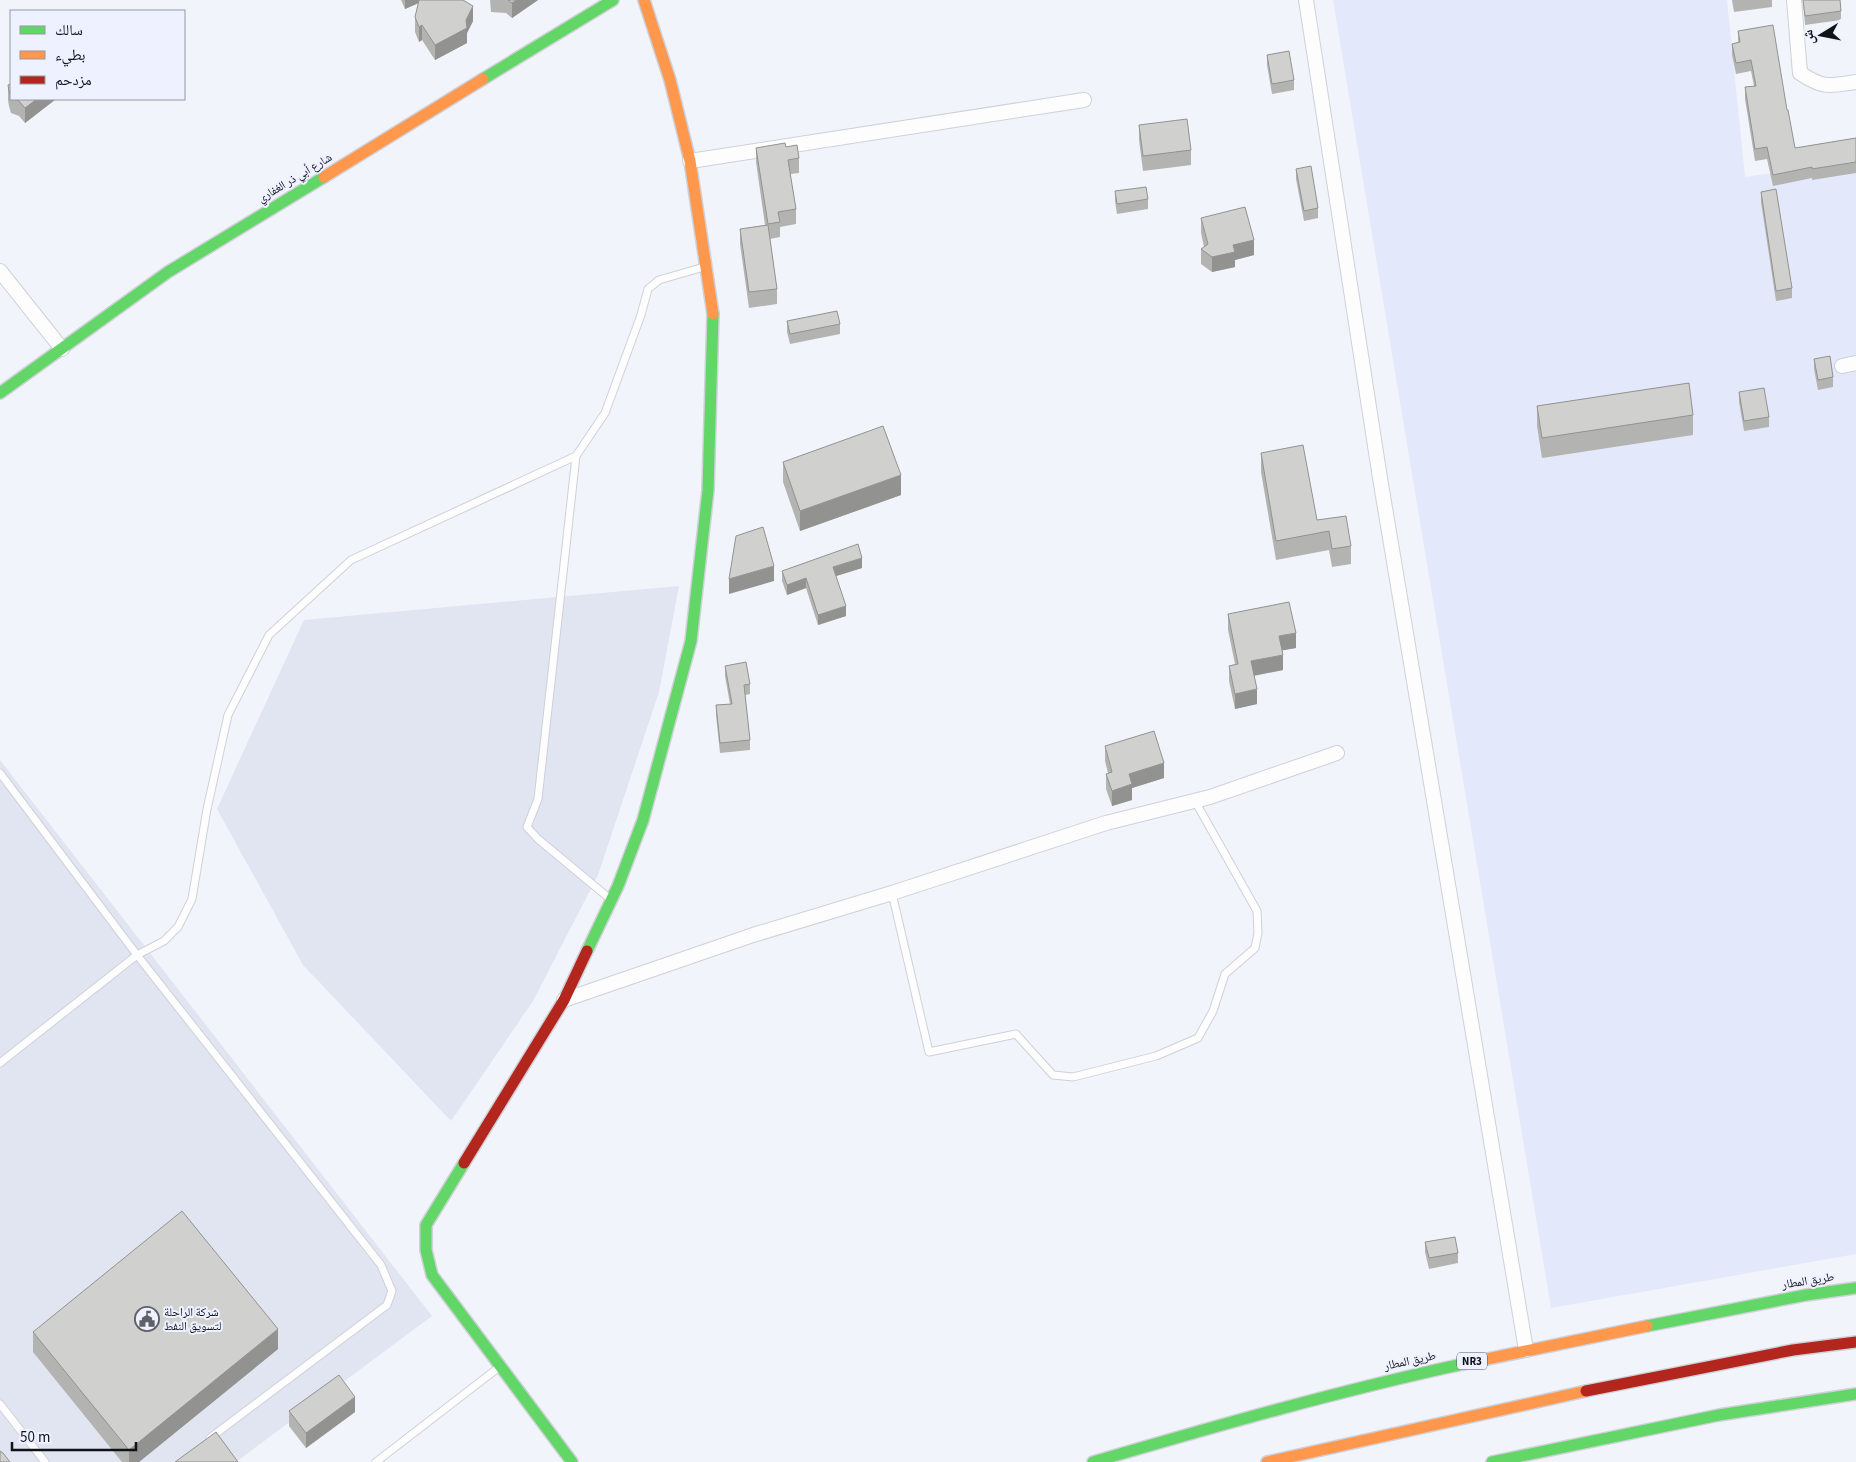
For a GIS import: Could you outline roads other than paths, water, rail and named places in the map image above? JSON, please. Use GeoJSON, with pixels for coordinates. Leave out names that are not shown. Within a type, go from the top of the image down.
{"type":"FeatureCollection","features":[{"type":"Feature","properties":{"kind":"main road","name":"شارع أبي ذر الغفاري"},"geometry":{"type":"LineString","coordinates":[[0,393],[168,272],[613,0]]}},
{"type":"Feature","properties":{"kind":"main road"},"geometry":{"type":"LineString","coordinates":[[572,1462],[432,1275],[426,1258],[424,1243],[426,1225],[533,1054],[564,1000],[612,900],[643,820],[691,641],[708,490],[713,307],[690,161],[670,80],[644,0]]}},
{"type":"Feature","properties":{"kind":"main road","name":"طريق المطار"},"geometry":{"type":"LineString","coordinates":[[1094,1462],[1241,1418],[1378,1382],[1526,1350],[1806,1295],[1856,1288]]}},
{"type":"Feature","properties":{"kind":"main road"},"geometry":{"type":"LineString","coordinates":[[1267,1462],[1535,1400],[1793,1350],[1856,1342]]}},
{"type":"Feature","properties":{"kind":"main road"},"geometry":{"type":"LineString","coordinates":[[1492,1462],[1719,1415],[1856,1394]]}},
{"type":"Feature","properties":{"kind":"street"},"geometry":{"type":"LineString","coordinates":[[1306,0],[1380,478],[1526,1350]]}},
{"type":"Feature","properties":{"kind":"street"},"geometry":{"type":"LineString","coordinates":[[1794,0],[1800,73],[1816,84],[1830,86],[1856,82]]}},
{"type":"Feature","properties":{"kind":"street"},"geometry":{"type":"LineString","coordinates":[[690,161],[1084,100]]}},
{"type":"Feature","properties":{"kind":"street"},"geometry":{"type":"LineString","coordinates":[[0,271],[62,349]]}},
{"type":"Feature","properties":{"kind":"street"},"geometry":{"type":"LineString","coordinates":[[564,1000],[753,935],[892,893],[1106,823],[1210,798],[1337,753]]}},
{"type":"Feature","properties":{"kind":"lane"},"geometry":{"type":"LineString","coordinates":[[612,900],[538,840],[527,827],[538,799],[576,456],[605,412],[648,288],[659,280],[708,266]]}},
{"type":"Feature","properties":{"kind":"lane"},"geometry":{"type":"LineString","coordinates":[[0,1063],[136,955],[164,941],[178,927],[192,899],[207,809],[228,715],[268,635],[351,560],[576,456]]}},
{"type":"Feature","properties":{"kind":"lane"},"geometry":{"type":"LineString","coordinates":[[0,774],[136,955],[381,1265],[392,1291],[387,1305],[201,1444]]}},
{"type":"Feature","properties":{"kind":"lane"},"geometry":{"type":"LineString","coordinates":[[892,893],[929,1052],[1016,1034],[1053,1075],[1073,1077],[1156,1056],[1198,1038],[1208,1023],[1225,974],[1255,948],[1258,933],[1257,911],[1195,801]]}},
{"type":"Feature","properties":{"kind":"lane"},"geometry":{"type":"LineString","coordinates":[[376,1462],[501,1366]]}},
{"type":"Feature","properties":{"kind":"lane"},"geometry":{"type":"LineString","coordinates":[[0,1404],[45,1462]]}},
{"type":"Feature","properties":{"kind":"place","name":"شركة الراحلة لتسويق النفط"},"geometry":{"type":"Point","coordinates":[147,1319]}}]}
